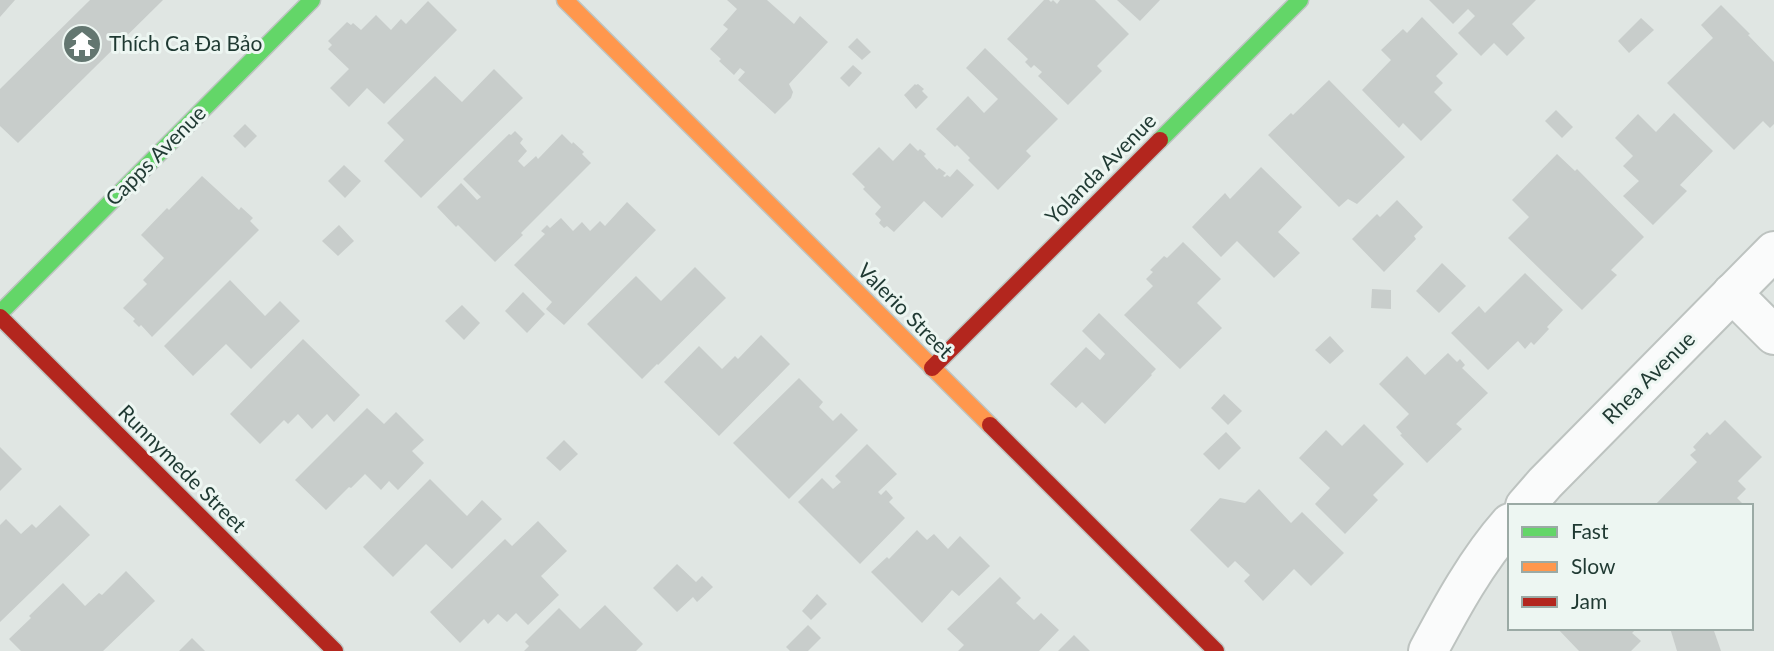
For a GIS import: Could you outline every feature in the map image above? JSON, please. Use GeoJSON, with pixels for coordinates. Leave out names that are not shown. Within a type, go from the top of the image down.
{"type":"FeatureCollection","features":[{"type":"Feature","properties":{"kind":"street","name":"Capps Avenue"},"geometry":{"type":"LineString","coordinates":[[0,315],[312,0]]}},
{"type":"Feature","properties":{"kind":"street","name":"Yolanda Avenue"},"geometry":{"type":"LineString","coordinates":[[932,368],[1300,0]]}},
{"type":"Feature","properties":{"kind":"street","name":"Valerio Street"},"geometry":{"type":"LineString","coordinates":[[572,3],[1216,651]]}},
{"type":"Feature","properties":{"kind":"street","name":"Rhea Avenue"},"geometry":{"type":"LineString","coordinates":[[1527,504],[1774,251]]}},
{"type":"Feature","properties":{"kind":"street"},"geometry":{"type":"LineString","coordinates":[[1732,293],[1774,335]]}},
{"type":"Feature","properties":{"kind":"street","name":"Runnymede Street"},"geometry":{"type":"LineString","coordinates":[[0,315],[335,651]]}},
{"type":"Feature","properties":{"kind":"street"},"geometry":{"type":"LineString","coordinates":[[1428,651],[1449,612],[1508,526]]}},
{"type":"Feature","properties":{"kind":"building"},"geometry":{"type":"Polygon","coordinates":[[[0,0],[15,0],[0,17],[0,0]]]}},
{"type":"Feature","properties":{"kind":"building","name":"Thích Ca Đa Bảo"},"geometry":{"type":"Polygon","coordinates":[[[90,0],[163,0],[18,143],[0,126],[0,89],[90,0]]]}},
{"type":"Feature","properties":{"kind":"building"},"geometry":{"type":"Polygon","coordinates":[[[727,0],[767,0],[794,24],[800,16],[828,42],[789,84],[793,92],[791,98],[775,114],[738,80],[745,72],[740,68],[734,75],[710,49],[728,29],[723,25],[737,9],[727,0]]]}},
{"type":"Feature","properties":{"kind":"building"},"geometry":{"type":"Polygon","coordinates":[[[1044,0],[1053,0],[1057,4],[1060,0],[1095,0],[1129,34],[1097,66],[1102,71],[1068,105],[1038,76],[1042,72],[1034,65],[1031,68],[1025,62],[1028,59],[1007,39],[1044,0]]]}},
{"type":"Feature","properties":{"kind":"building"},"geometry":{"type":"Polygon","coordinates":[[[1117,0],[1160,0],[1140,21],[1117,0]]]}},
{"type":"Feature","properties":{"kind":"building"},"geometry":{"type":"Polygon","coordinates":[[[1429,0],[1536,0],[1512,24],[1525,38],[1507,56],[1494,43],[1481,56],[1458,33],[1475,16],[1468,9],[1453,24],[1429,0]]]}},
{"type":"Feature","properties":{"kind":"building"},"geometry":{"type":"Polygon","coordinates":[[[428,1],[457,30],[384,104],[367,88],[349,107],[330,88],[349,69],[328,49],[332,45],[328,41],[347,22],[351,25],[353,23],[361,30],[376,15],[391,30],[401,19],[406,24],[428,1]]]}},
{"type":"Feature","properties":{"kind":"building"},"geometry":{"type":"Polygon","coordinates":[[[1721,5],[1774,62],[1774,124],[1770,128],[1763,121],[1734,150],[1667,83],[1713,38],[1701,25],[1721,5]]]}},
{"type":"Feature","properties":{"kind":"building"},"geometry":{"type":"Polygon","coordinates":[[[1422,17],[1458,54],[1436,76],[1443,83],[1434,92],[1452,110],[1421,141],[1403,123],[1399,128],[1362,90],[1391,60],[1381,50],[1403,29],[1407,33],[1422,17]]]}},
{"type":"Feature","properties":{"kind":"building"},"geometry":{"type":"Polygon","coordinates":[[[1641,18],[1654,30],[1629,53],[1618,41],[1641,18]]]}},
{"type":"Feature","properties":{"kind":"building"},"geometry":{"type":"Polygon","coordinates":[[[857,38],[871,52],[862,60],[848,47],[857,38]]]}},
{"type":"Feature","properties":{"kind":"building"},"geometry":{"type":"Polygon","coordinates":[[[985,48],[1058,119],[1026,151],[1031,156],[998,190],[957,145],[955,147],[936,129],[968,96],[984,113],[998,99],[966,68],[985,48]]]}},
{"type":"Feature","properties":{"kind":"building"},"geometry":{"type":"Polygon","coordinates":[[[853,65],[862,73],[849,87],[840,78],[853,65]]]}},
{"type":"Feature","properties":{"kind":"building"},"geometry":{"type":"Polygon","coordinates":[[[494,69],[523,98],[421,198],[384,161],[404,140],[387,123],[435,76],[462,102],[494,69]]]}},
{"type":"Feature","properties":{"kind":"building"},"geometry":{"type":"Polygon","coordinates":[[[1329,80],[1405,157],[1357,204],[1348,199],[1339,207],[1268,135],[1329,80]]]}},
{"type":"Feature","properties":{"kind":"building"},"geometry":{"type":"Polygon","coordinates":[[[915,84],[924,89],[922,91],[928,97],[916,109],[904,95],[915,84]]]}},
{"type":"Feature","properties":{"kind":"building"},"geometry":{"type":"Polygon","coordinates":[[[1556,110],[1573,127],[1562,138],[1545,121],[1556,110]]]}},
{"type":"Feature","properties":{"kind":"building"},"geometry":{"type":"Polygon","coordinates":[[[1674,113],[1713,151],[1680,185],[1687,191],[1653,225],[1623,196],[1639,181],[1623,166],[1633,156],[1615,138],[1638,114],[1656,132],[1674,113]]]}},
{"type":"Feature","properties":{"kind":"building"},"geometry":{"type":"Polygon","coordinates":[[[245,124],[257,136],[245,148],[233,136],[245,124]]]}},
{"type":"Feature","properties":{"kind":"building"},"geometry":{"type":"Polygon","coordinates":[[[515,131],[523,139],[520,143],[527,151],[518,161],[524,167],[536,156],[538,159],[562,134],[584,152],[582,154],[591,163],[495,262],[437,207],[461,183],[477,200],[481,197],[463,179],[515,131]]]}},
{"type":"Feature","properties":{"kind":"building"},"geometry":{"type":"Polygon","coordinates":[[[910,143],[926,154],[924,156],[937,170],[939,168],[946,173],[943,176],[950,177],[957,169],[974,185],[942,218],[924,201],[894,232],[879,223],[881,220],[875,214],[881,207],[852,174],[879,147],[893,161],[910,143]]]}},
{"type":"Feature","properties":{"kind":"building"},"geometry":{"type":"Polygon","coordinates":[[[1557,154],[1575,171],[1577,169],[1644,237],[1611,270],[1617,275],[1582,310],[1508,238],[1529,217],[1512,200],[1557,154]]]}},
{"type":"Feature","properties":{"kind":"building"},"geometry":{"type":"Polygon","coordinates":[[[344,165],[361,181],[345,198],[328,181],[344,165]]]}},
{"type":"Feature","properties":{"kind":"building"},"geometry":{"type":"Polygon","coordinates":[[[1261,167],[1302,207],[1278,232],[1300,253],[1274,278],[1237,241],[1221,257],[1192,227],[1225,193],[1230,199],[1261,167]]]}},
{"type":"Feature","properties":{"kind":"building"},"geometry":{"type":"Polygon","coordinates":[[[202,176],[239,210],[241,207],[253,218],[250,221],[259,230],[152,337],[133,321],[135,319],[123,308],[147,284],[143,280],[164,258],[141,235],[202,176]]]}},
{"type":"Feature","properties":{"kind":"building"},"geometry":{"type":"Polygon","coordinates":[[[1397,200],[1423,227],[1414,236],[1416,239],[1384,272],[1352,239],[1377,214],[1380,217],[1397,200]]]}},
{"type":"Feature","properties":{"kind":"building"},"geometry":{"type":"Polygon","coordinates":[[[627,202],[656,230],[564,325],[546,309],[552,302],[514,265],[545,234],[541,231],[547,225],[550,228],[561,218],[573,231],[582,222],[590,231],[600,221],[605,226],[627,202]]]}},
{"type":"Feature","properties":{"kind":"building"},"geometry":{"type":"Polygon","coordinates":[[[339,225],[354,241],[338,256],[322,241],[339,225]]]}},
{"type":"Feature","properties":{"kind":"building"},"geometry":{"type":"Polygon","coordinates":[[[1183,242],[1221,279],[1197,303],[1222,328],[1180,369],[1124,315],[1153,286],[1146,279],[1153,272],[1150,270],[1183,242]]]}},
{"type":"Feature","properties":{"kind":"building"},"geometry":{"type":"Polygon","coordinates":[[[1442,263],[1466,286],[1439,313],[1416,291],[1442,263]]]}},
{"type":"Feature","properties":{"kind":"building"},"geometry":{"type":"Polygon","coordinates":[[[695,267],[726,298],[642,379],[587,324],[636,276],[661,301],[695,267]]]}},
{"type":"Feature","properties":{"kind":"building"},"geometry":{"type":"Polygon","coordinates":[[[1525,273],[1563,310],[1534,345],[1531,342],[1525,349],[1518,341],[1488,370],[1451,333],[1479,306],[1485,313],[1525,273]]]}},
{"type":"Feature","properties":{"kind":"building"},"geometry":{"type":"Polygon","coordinates":[[[230,280],[265,316],[280,301],[300,321],[251,369],[226,344],[193,376],[164,346],[230,280]]]}},
{"type":"Feature","properties":{"kind":"building"},"geometry":{"type":"Polygon","coordinates":[[[1372,289],[1391,290],[1391,309],[1371,308],[1372,289]]]}},
{"type":"Feature","properties":{"kind":"building"},"geometry":{"type":"Polygon","coordinates":[[[523,292],[545,314],[527,333],[505,311],[523,292]]]}},
{"type":"Feature","properties":{"kind":"building"},"geometry":{"type":"Polygon","coordinates":[[[462,305],[480,323],[464,340],[445,321],[462,305]]]}},
{"type":"Feature","properties":{"kind":"building"},"geometry":{"type":"Polygon","coordinates":[[[1099,313],[1156,369],[1105,424],[1082,402],[1076,408],[1050,384],[1086,347],[1100,360],[1105,354],[1082,331],[1099,313]]]}},
{"type":"Feature","properties":{"kind":"building"},"geometry":{"type":"Polygon","coordinates":[[[761,335],[790,364],[719,436],[664,382],[699,346],[722,369],[735,356],[738,359],[761,335]]]}},
{"type":"Feature","properties":{"kind":"building"},"geometry":{"type":"Polygon","coordinates":[[[1330,336],[1344,351],[1330,364],[1315,350],[1330,336]]]}},
{"type":"Feature","properties":{"kind":"building"},"geometry":{"type":"Polygon","coordinates":[[[303,339],[360,395],[334,422],[327,414],[312,429],[298,414],[288,424],[284,420],[260,444],[230,414],[303,339]]]}},
{"type":"Feature","properties":{"kind":"building"},"geometry":{"type":"Polygon","coordinates":[[[1448,353],[1457,362],[1460,359],[1465,365],[1462,368],[1488,393],[1456,424],[1462,429],[1427,463],[1400,435],[1402,434],[1396,427],[1409,414],[1379,384],[1407,356],[1425,375],[1448,353]]]}},
{"type":"Feature","properties":{"kind":"building"},"geometry":{"type":"Polygon","coordinates":[[[799,378],[823,402],[819,407],[833,421],[841,413],[858,430],[789,499],[733,443],[799,378]]]}},
{"type":"Feature","properties":{"kind":"building"},"geometry":{"type":"Polygon","coordinates":[[[1224,394],[1242,411],[1228,425],[1211,408],[1224,394]]]}},
{"type":"Feature","properties":{"kind":"building"},"geometry":{"type":"Polygon","coordinates":[[[367,408],[384,424],[396,412],[424,440],[412,451],[424,463],[398,490],[389,481],[381,490],[365,474],[326,510],[295,480],[367,408]]]}},
{"type":"Feature","properties":{"kind":"building"},"geometry":{"type":"Polygon","coordinates":[[[1725,420],[1762,457],[1738,481],[1746,489],[1737,498],[1743,504],[1656,504],[1697,462],[1690,455],[1696,450],[1693,447],[1707,432],[1710,435],[1725,420]]]}},
{"type":"Feature","properties":{"kind":"building"},"geometry":{"type":"Polygon","coordinates":[[[1364,424],[1404,464],[1373,495],[1378,500],[1345,534],[1315,504],[1330,488],[1299,458],[1326,430],[1342,446],[1364,424]]]}},
{"type":"Feature","properties":{"kind":"building"},"geometry":{"type":"Polygon","coordinates":[[[1226,432],[1241,448],[1219,470],[1203,454],[1226,432]]]}},
{"type":"Feature","properties":{"kind":"building"},"geometry":{"type":"Polygon","coordinates":[[[564,440],[578,454],[560,471],[546,458],[564,440]]]}},
{"type":"Feature","properties":{"kind":"building"},"geometry":{"type":"Polygon","coordinates":[[[867,444],[897,474],[878,492],[881,495],[886,490],[893,498],[889,502],[905,518],[860,564],[798,502],[822,478],[833,489],[841,482],[835,476],[867,444]]]}},
{"type":"Feature","properties":{"kind":"building"},"geometry":{"type":"Polygon","coordinates":[[[0,447],[22,469],[0,491],[0,447]]]}},
{"type":"Feature","properties":{"kind":"building"},"geometry":{"type":"Polygon","coordinates":[[[430,479],[467,516],[482,500],[502,519],[452,569],[426,544],[393,577],[363,547],[430,479]]]}},
{"type":"Feature","properties":{"kind":"building"},"geometry":{"type":"Polygon","coordinates":[[[1259,489],[1291,523],[1302,512],[1344,553],[1311,586],[1294,569],[1263,601],[1244,581],[1250,575],[1235,561],[1228,568],[1190,530],[1220,498],[1245,503],[1259,489]]]}},
{"type":"Feature","properties":{"kind":"building"},"geometry":{"type":"Polygon","coordinates":[[[60,505],[90,535],[0,622],[0,525],[6,519],[21,534],[32,524],[36,528],[60,505]]]}},
{"type":"Feature","properties":{"kind":"building"},"geometry":{"type":"Polygon","coordinates":[[[538,521],[567,551],[541,576],[559,595],[528,625],[516,613],[507,622],[498,614],[488,624],[484,619],[460,643],[430,612],[505,539],[512,546],[538,521]]]}},
{"type":"Feature","properties":{"kind":"building"},"geometry":{"type":"Polygon","coordinates":[[[917,530],[927,540],[934,534],[948,549],[960,536],[990,566],[959,596],[952,590],[922,623],[871,572],[887,557],[889,559],[917,530]]]}},
{"type":"Feature","properties":{"kind":"building"},"geometry":{"type":"Polygon","coordinates":[[[677,564],[696,582],[702,576],[713,587],[697,602],[693,597],[677,612],[653,588],[677,564]]]}},
{"type":"Feature","properties":{"kind":"building"},"geometry":{"type":"Polygon","coordinates":[[[126,571],[155,601],[103,651],[21,651],[9,639],[63,583],[85,606],[99,593],[102,595],[126,571]]]}},
{"type":"Feature","properties":{"kind":"building"},"geometry":{"type":"Polygon","coordinates":[[[1000,577],[1021,598],[1016,603],[1034,620],[1041,613],[1059,630],[1039,651],[958,651],[964,645],[947,629],[1000,577]]]}},
{"type":"Feature","properties":{"kind":"building"},"geometry":{"type":"Polygon","coordinates":[[[817,594],[827,604],[811,620],[802,611],[817,594]]]}},
{"type":"Feature","properties":{"kind":"building"},"geometry":{"type":"Polygon","coordinates":[[[605,605],[643,644],[636,651],[524,651],[529,646],[525,642],[559,608],[580,629],[605,605]]]}},
{"type":"Feature","properties":{"kind":"building"},"geometry":{"type":"Polygon","coordinates":[[[808,625],[821,638],[808,651],[790,651],[786,647],[808,625]]]}},
{"type":"Feature","properties":{"kind":"building"},"geometry":{"type":"Polygon","coordinates":[[[1559,630],[1635,630],[1632,633],[1641,641],[1631,651],[1579,651],[1559,630]]]}},
{"type":"Feature","properties":{"kind":"building"},"geometry":{"type":"Polygon","coordinates":[[[1671,630],[1714,630],[1721,651],[1677,651],[1671,630]]]}},
{"type":"Feature","properties":{"kind":"building"},"geometry":{"type":"Polygon","coordinates":[[[1074,635],[1090,651],[1058,651],[1074,635]]]}},
{"type":"Feature","properties":{"kind":"building"},"geometry":{"type":"Polygon","coordinates":[[[192,638],[205,651],[179,651],[192,638]]]}},
{"type":"Feature","properties":{"kind":"traffic: fast"},"geometry":{"type":"LineString","coordinates":[[0,313],[312,0]]}},
{"type":"Feature","properties":{"kind":"traffic: fast"},"geometry":{"type":"LineString","coordinates":[[1160,140],[1300,0]]}},
{"type":"Feature","properties":{"kind":"traffic: slow"},"geometry":{"type":"LineString","coordinates":[[565,0],[990,425]]}},
{"type":"Feature","properties":{"kind":"traffic: jam"},"geometry":{"type":"LineString","coordinates":[[932,368],[1160,140]]}},
{"type":"Feature","properties":{"kind":"traffic: jam"},"geometry":{"type":"LineString","coordinates":[[0,317],[335,651]]}},
{"type":"Feature","properties":{"kind":"traffic: jam"},"geometry":{"type":"LineString","coordinates":[[990,425],[1216,651]]}},
{"type":"Feature","properties":{"kind":"place","name":"Thích Ca Đa Bảo"},"geometry":{"type":"Point","coordinates":[82,44]}}]}
